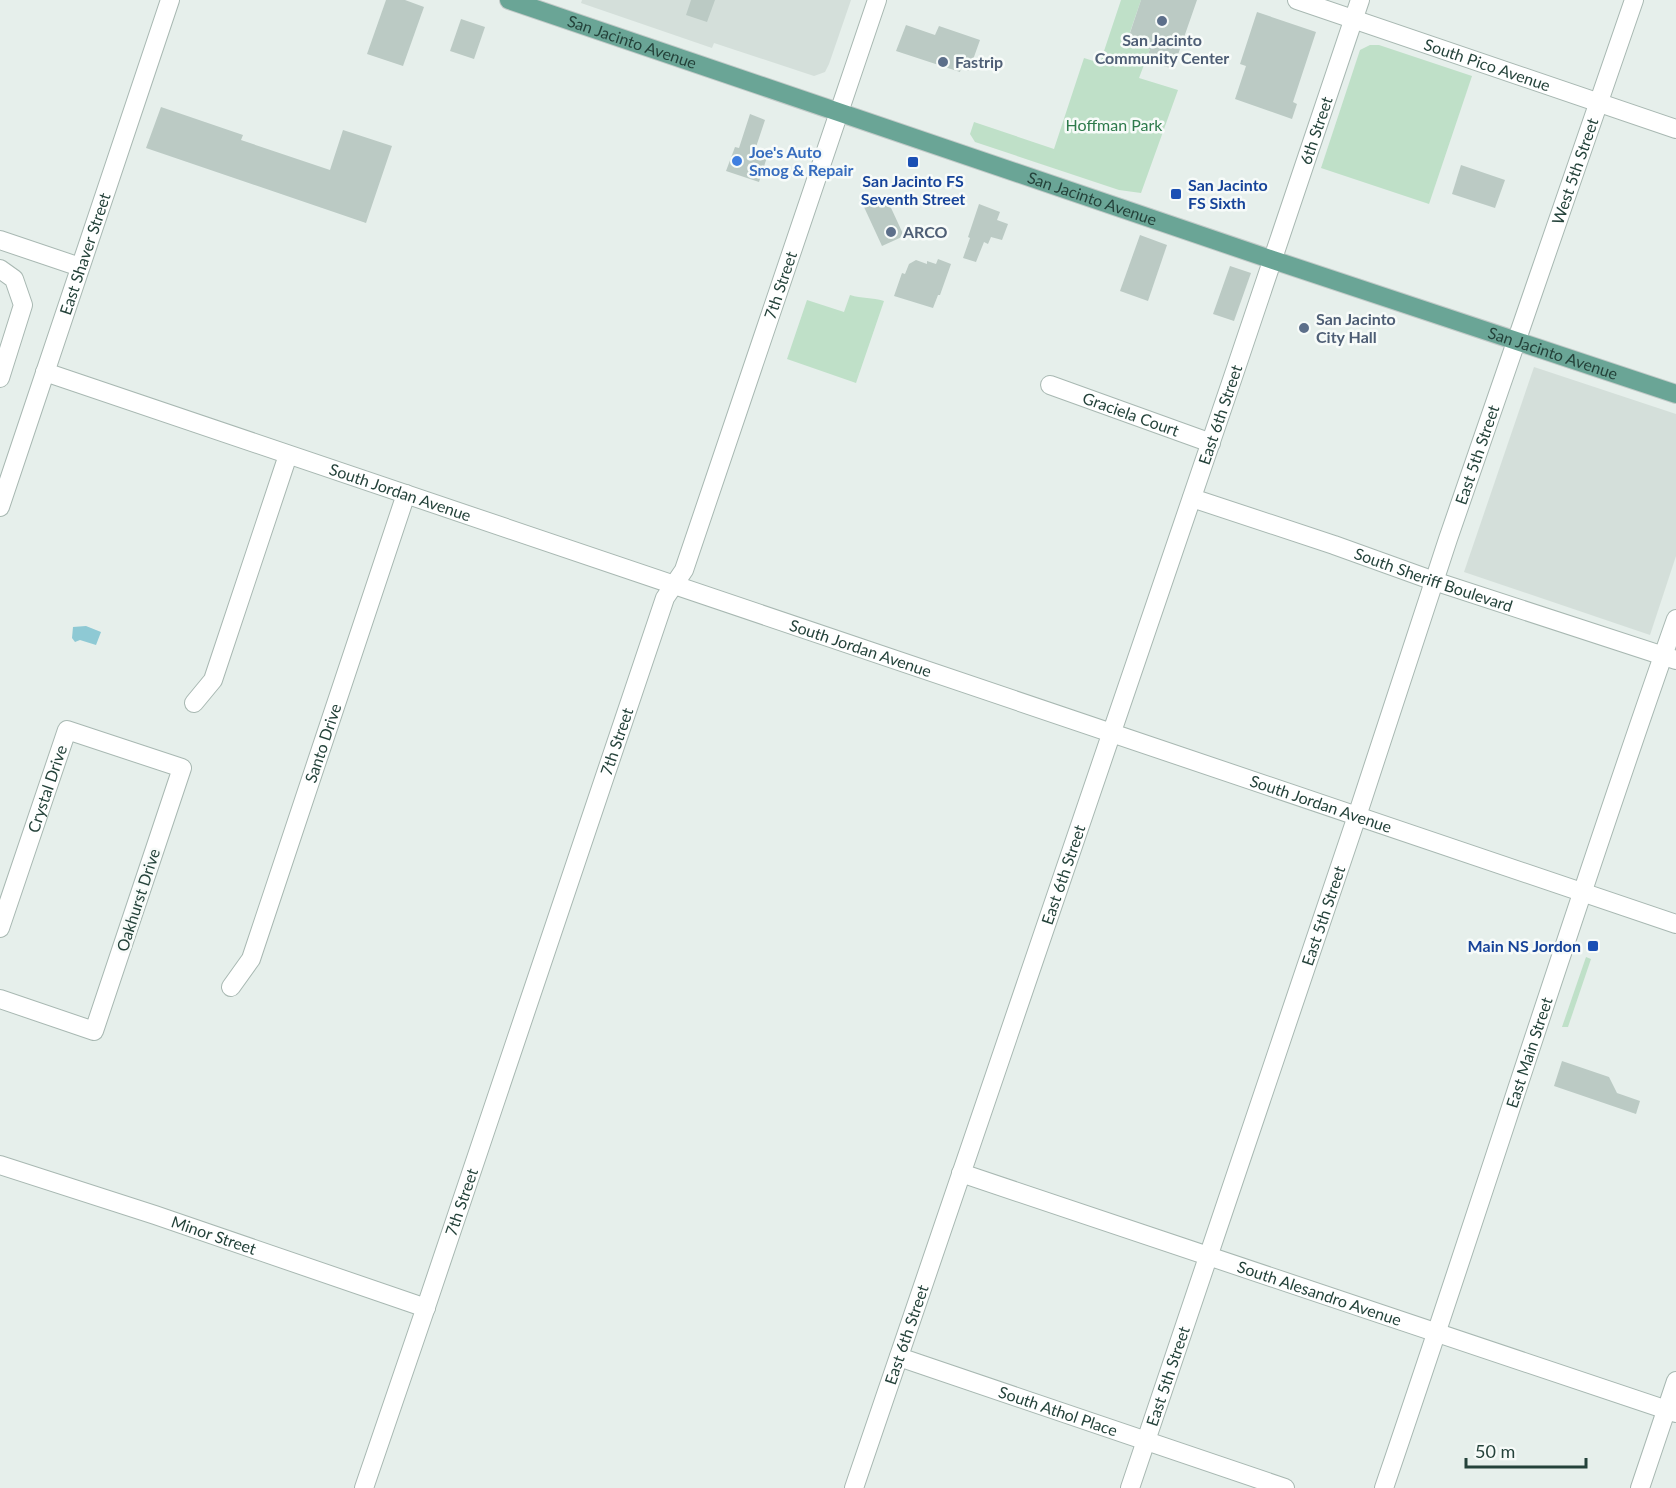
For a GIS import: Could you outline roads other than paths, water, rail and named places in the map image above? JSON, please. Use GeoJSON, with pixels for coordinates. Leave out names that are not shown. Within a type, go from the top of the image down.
{"type":"FeatureCollection","features":[{"type":"Feature","properties":{"kind":"main road","name":"San Jacinto Avenue"},"geometry":{"type":"LineString","coordinates":[[509,0],[1273,260],[1676,394]]}},
{"type":"Feature","properties":{"kind":"street","name":"East Shaver Street"},"geometry":{"type":"LineString","coordinates":[[0,507],[5,473],[45,372],[170,0]]}},
{"type":"Feature","properties":{"kind":"street","name":"7th Street"},"geometry":{"type":"LineString","coordinates":[[370,1486],[426,1308],[665,598],[684,570],[877,0]]}},
{"type":"Feature","properties":{"kind":"street","name":"South Pico Avenue"},"geometry":{"type":"LineString","coordinates":[[1297,0],[1676,129]]}},
{"type":"Feature","properties":{"kind":"street","name":"6th Street"},"geometry":{"type":"LineString","coordinates":[[1273,260],[1360,0]]}},
{"type":"Feature","properties":{"kind":"street","name":"West 5th Street"},"geometry":{"type":"LineString","coordinates":[[1516,341],[1634,0]]}},
{"type":"Feature","properties":{"kind":"street"},"geometry":{"type":"LineString","coordinates":[[0,240],[80,267]]}},
{"type":"Feature","properties":{"kind":"street","name":"East 6th Street"},"geometry":{"type":"LineString","coordinates":[[854,1488],[1273,260]]}},
{"type":"Feature","properties":{"kind":"street"},"geometry":{"type":"LineString","coordinates":[[0,269],[14,279],[23,304],[0,378]]}},
{"type":"Feature","properties":{"kind":"street","name":"East 5th Street"},"geometry":{"type":"LineString","coordinates":[[1130,1488],[1516,341]]}},
{"type":"Feature","properties":{"kind":"street","name":"South Jordan Avenue"},"geometry":{"type":"LineString","coordinates":[[45,372],[1676,924]]}},
{"type":"Feature","properties":{"kind":"street","name":"Graciela Court"},"geometry":{"type":"LineString","coordinates":[[1050,385],[1211,443]]}},
{"type":"Feature","properties":{"kind":"street"},"geometry":{"type":"LineString","coordinates":[[194,703],[213,680],[288,455]]}},
{"type":"Feature","properties":{"kind":"street","name":"Santo Drive"},"geometry":{"type":"LineString","coordinates":[[231,987],[251,959],[406,494]]}},
{"type":"Feature","properties":{"kind":"street","name":"South Sheriff Boulevard"},"geometry":{"type":"LineString","coordinates":[[1192,498],[1670,658]]}},
{"type":"Feature","properties":{"kind":"street","name":"East Main Street"},"geometry":{"type":"LineString","coordinates":[[1384,1488],[1583,893],[1670,658],[1676,619]]}},
{"type":"Feature","properties":{"kind":"street","name":"Crystal Drive"},"geometry":{"type":"LineString","coordinates":[[0,928],[67,730],[182,768]]}},
{"type":"Feature","properties":{"kind":"street","name":"Oakhurst Drive"},"geometry":{"type":"LineString","coordinates":[[0,999],[94,1031],[182,768]]}},
{"type":"Feature","properties":{"kind":"street","name":"Minor Street"},"geometry":{"type":"LineString","coordinates":[[0,1165],[159,1216],[426,1308]]}},
{"type":"Feature","properties":{"kind":"street","name":"South Alesandro Avenue"},"geometry":{"type":"LineString","coordinates":[[962,1173],[1671,1412]]}},
{"type":"Feature","properties":{"kind":"street","name":"South Athol Place"},"geometry":{"type":"LineString","coordinates":[[899,1357],[1285,1488]]}},
{"type":"Feature","properties":{"kind":"street"},"geometry":{"type":"LineString","coordinates":[[1640,1488],[1671,1412],[1676,1381]]}},
{"type":"Feature","properties":{"kind":"water"},"geometry":{"type":"Polygon","coordinates":[[[86,626],[101,632],[96,645],[80,640],[75,642],[72,638],[73,627],[86,626]]]}},
{"type":"Feature","properties":{"kind":"place","name":"San Jacinto Community Center"},"geometry":{"type":"Point","coordinates":[1162,21]}},
{"type":"Feature","properties":{"kind":"place","name":"Fastrip"},"geometry":{"type":"Point","coordinates":[943,62]}},
{"type":"Feature","properties":{"kind":"place","name":"Joe's Auto Smog & Repair"},"geometry":{"type":"Point","coordinates":[737,161]}},
{"type":"Feature","properties":{"kind":"place","name":"San Jacinto FS Seventh Street"},"geometry":{"type":"Point","coordinates":[913,162]}},
{"type":"Feature","properties":{"kind":"place","name":"San Jacinto FS Sixth"},"geometry":{"type":"Point","coordinates":[1176,194]}},
{"type":"Feature","properties":{"kind":"place","name":"ARCO"},"geometry":{"type":"Point","coordinates":[891,232]}},
{"type":"Feature","properties":{"kind":"place","name":"San Jacinto City Hall"},"geometry":{"type":"Point","coordinates":[1304,328]}},
{"type":"Feature","properties":{"kind":"place","name":"Main NS Jordon"},"geometry":{"type":"Point","coordinates":[1593,946]}},
{"type":"Feature","properties":{"kind":"park label","name":"Hoffman Park"},"geometry":{"type":"Point","coordinates":[1114,125]}}]}
